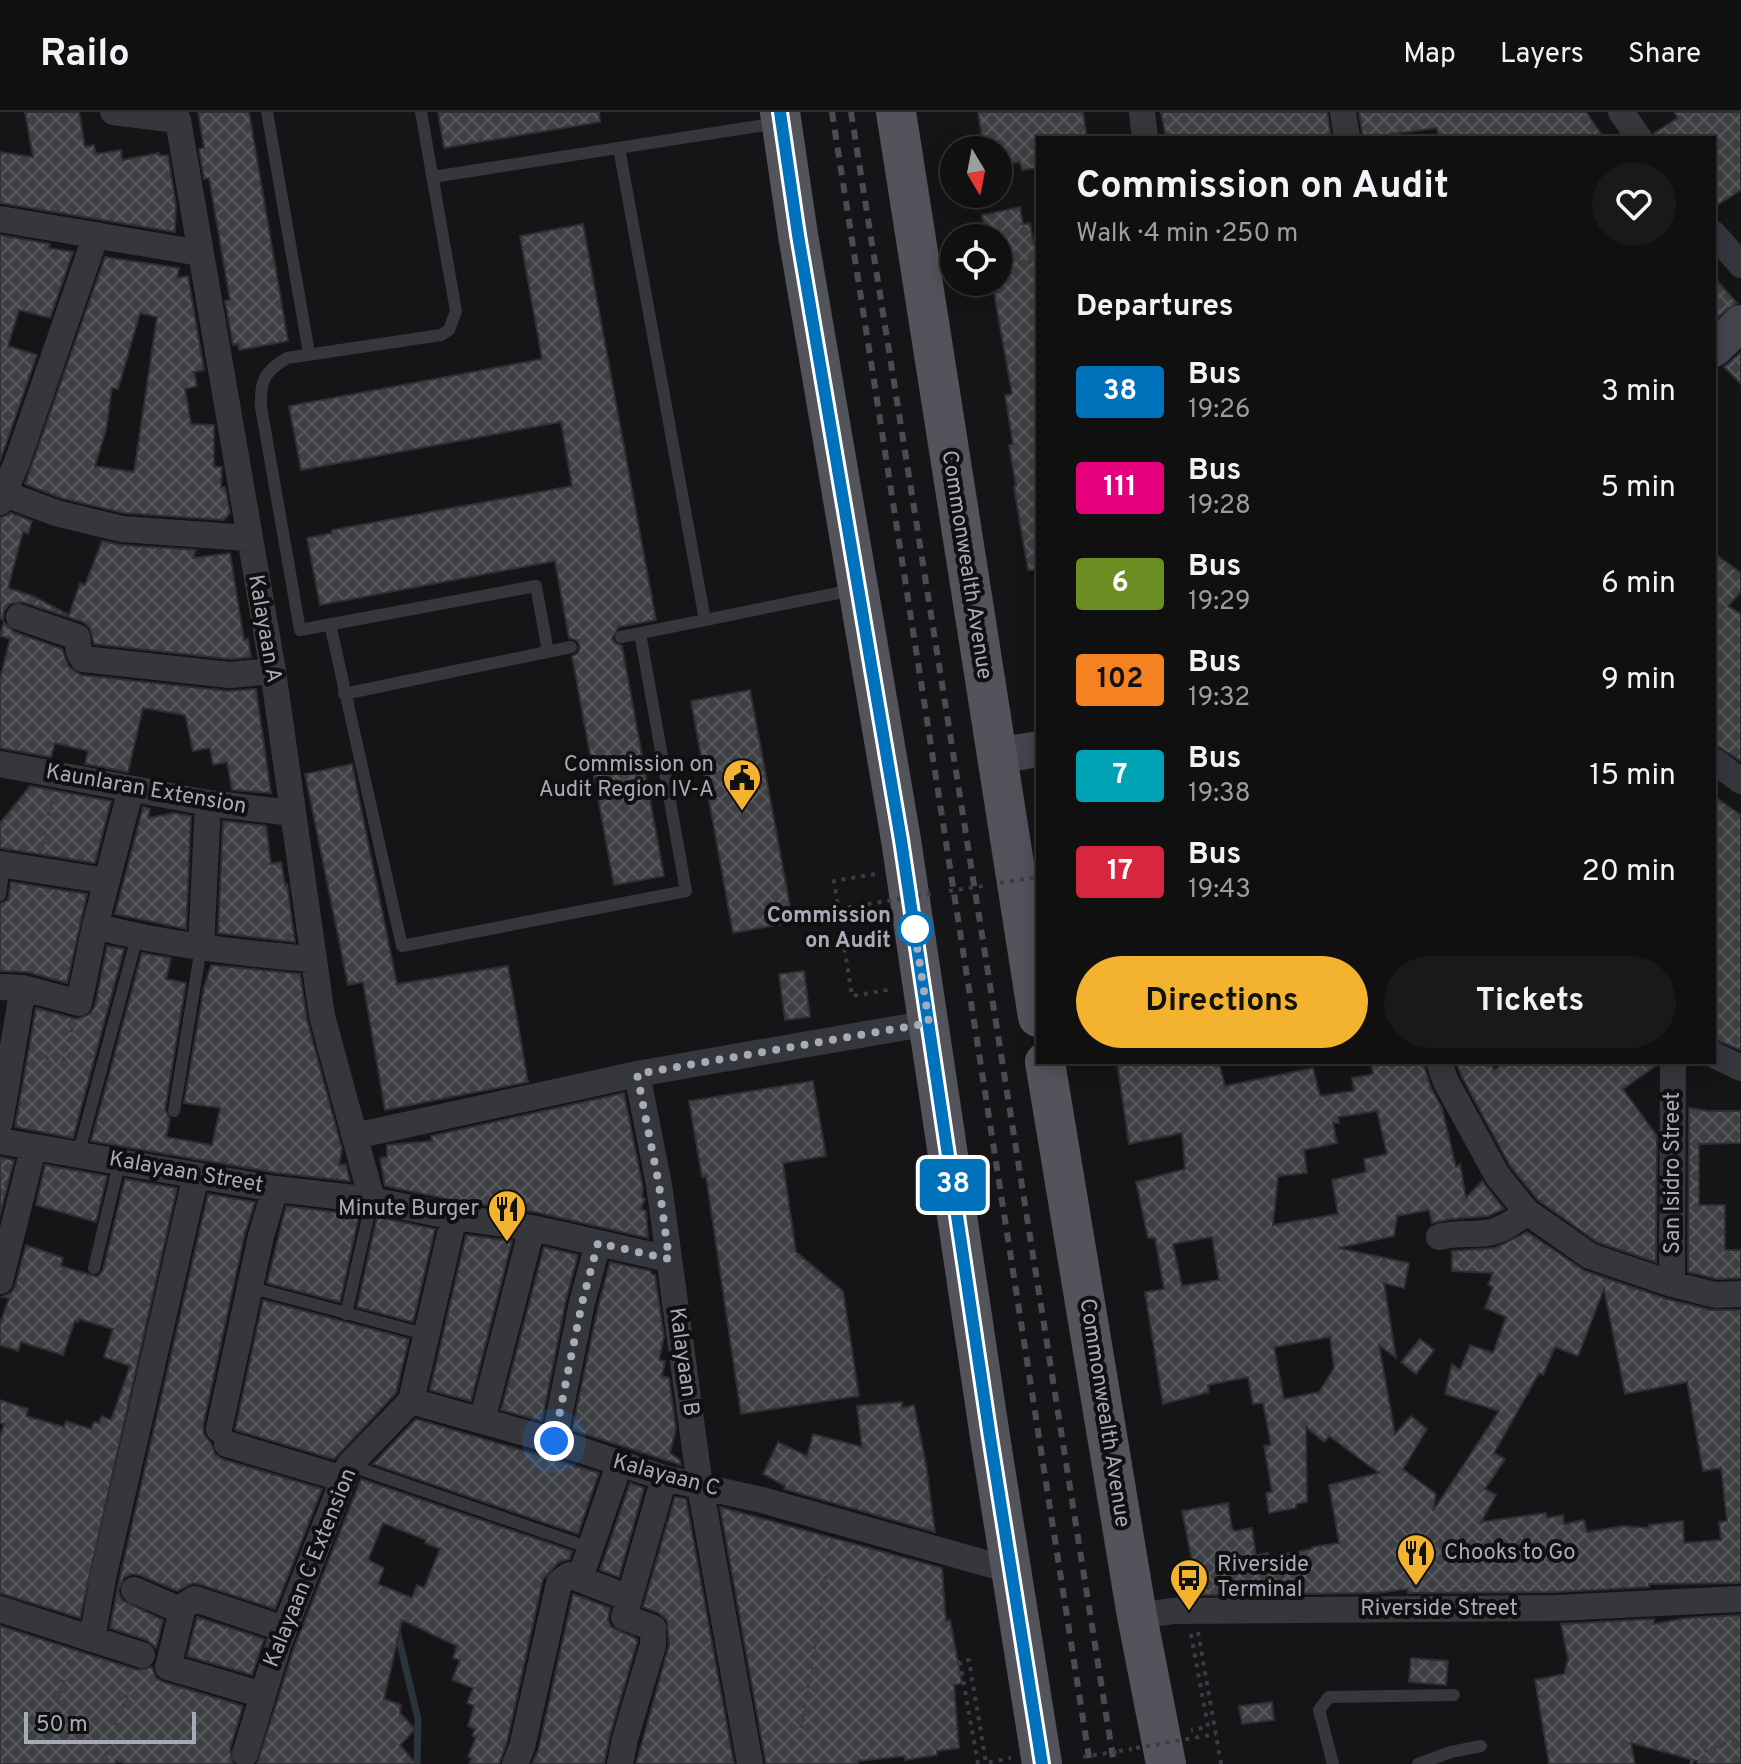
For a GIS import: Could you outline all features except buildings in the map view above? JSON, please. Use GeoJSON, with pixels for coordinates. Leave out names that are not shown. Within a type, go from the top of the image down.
{"type":"FeatureCollection","features":[{"type":"Feature","properties":{"kind":"main road","name":"Commonwealth Avenue"},"geometry":{"type":"LineString","coordinates":[[896,112],[1036,1005]]}},
{"type":"Feature","properties":{"kind":"main road"},"geometry":{"type":"LineString","coordinates":[[781,117],[798,235],[860,588],[920,882],[926,1004],[1042,1764]]}},
{"type":"Feature","properties":{"kind":"main road"},"geometry":{"type":"LineString","coordinates":[[1716,347],[1741,323]]}},
{"type":"Feature","properties":{"kind":"main road"},"geometry":{"type":"LineString","coordinates":[[996,756],[1036,749]]}},
{"type":"Feature","properties":{"kind":"main road","name":"Commonwealth Avenue"},"geometry":{"type":"LineString","coordinates":[[1045,1064],[1137,1616],[1166,1764]]}},
{"type":"Feature","properties":{"kind":"street","name":"Kalayaan A"},"geometry":{"type":"LineString","coordinates":[[113,112],[178,120],[273,671],[322,1016],[372,1200]]}},
{"type":"Feature","properties":{"kind":"street"},"geometry":{"type":"LineString","coordinates":[[1142,112],[1145,136]]}},
{"type":"Feature","properties":{"kind":"street"},"geometry":{"type":"LineString","coordinates":[[1343,112],[1347,136]]}},
{"type":"Feature","properties":{"kind":"street"},"geometry":{"type":"LineString","coordinates":[[1621,112],[1638,136]]}},
{"type":"Feature","properties":{"kind":"street"},"geometry":{"type":"LineString","coordinates":[[0,219],[200,253]]}},
{"type":"Feature","properties":{"kind":"street"},"geometry":{"type":"LineString","coordinates":[[96,235],[9,459],[3,498],[122,529],[248,538]]}},
{"type":"Feature","properties":{"kind":"street"},"geometry":{"type":"LineString","coordinates":[[1716,236],[1741,265]]}},
{"type":"Feature","properties":{"kind":"street"},"geometry":{"type":"LineString","coordinates":[[19,617],[77,637],[83,659],[230,675],[273,671]]}},
{"type":"Feature","properties":{"kind":"street","name":"Kaunlaran Extension"},"geometry":{"type":"LineString","coordinates":[[0,764],[208,803],[292,813]]}},
{"type":"Feature","properties":{"kind":"street"},"geometry":{"type":"LineString","coordinates":[[0,1122],[12,988],[79,1003],[95,926],[131,789]]}},
{"type":"Feature","properties":{"kind":"street"},"geometry":{"type":"LineString","coordinates":[[201,948],[208,803]]}},
{"type":"Feature","properties":{"kind":"street"},"geometry":{"type":"LineString","coordinates":[[2,865],[107,881]]}},
{"type":"Feature","properties":{"kind":"street"},"geometry":{"type":"LineString","coordinates":[[95,926],[201,948],[312,959]]}},
{"type":"Feature","properties":{"kind":"street"},"geometry":{"type":"LineString","coordinates":[[355,1136],[637,1074],[926,1004]]}},
{"type":"Feature","properties":{"kind":"street"},"geometry":{"type":"LineString","coordinates":[[1716,1056],[1741,1068]]}},
{"type":"Feature","properties":{"kind":"street"},"geometry":{"type":"LineString","coordinates":[[1440,1064],[1446,1082],[1497,1175],[1527,1212],[1590,1256],[1715,1295],[1741,1294]]}},
{"type":"Feature","properties":{"kind":"street","name":"San Isidro Street"},"geometry":{"type":"LineString","coordinates":[[1672,1284],[1673,1064]]}},
{"type":"Feature","properties":{"kind":"street","name":"Kalayaan B"},"geometry":{"type":"LineString","coordinates":[[637,1074],[659,1185],[700,1486],[750,1764]]}},
{"type":"Feature","properties":{"kind":"street","name":"Kalayaan Street"},"geometry":{"type":"LineString","coordinates":[[0,1141],[275,1189],[372,1200]]}},
{"type":"Feature","properties":{"kind":"street"},"geometry":{"type":"LineString","coordinates":[[0,1281],[33,1149]]}},
{"type":"Feature","properties":{"kind":"street"},"geometry":{"type":"LineString","coordinates":[[84,1637],[103,1578],[196,1175]]}},
{"type":"Feature","properties":{"kind":"street"},"geometry":{"type":"LineString","coordinates":[[275,1189],[249,1287],[223,1436],[346,1472]]}},
{"type":"Feature","properties":{"kind":"street"},"geometry":{"type":"LineString","coordinates":[[372,1200],[454,1217],[532,1228],[669,1259]]}},
{"type":"Feature","properties":{"kind":"street"},"geometry":{"type":"LineString","coordinates":[[1439,1237],[1462,1232],[1490,1232],[1508,1226],[1527,1212]]}},
{"type":"Feature","properties":{"kind":"street"},"geometry":{"type":"LineString","coordinates":[[411,1401],[454,1217]]}},
{"type":"Feature","properties":{"kind":"street"},"geometry":{"type":"LineString","coordinates":[[482,1421],[532,1228]]}},
{"type":"Feature","properties":{"kind":"street"},"geometry":{"type":"LineString","coordinates":[[554,1441],[582,1303],[598,1243]]}},
{"type":"Feature","properties":{"kind":"street","name":"Kalayaan C"},"geometry":{"type":"LineString","coordinates":[[411,1401],[554,1441],[664,1478],[835,1521],[1013,1571]]}},
{"type":"Feature","properties":{"kind":"street","name":"Kalayaan C Extension"},"geometry":{"type":"LineString","coordinates":[[245,1754],[284,1629],[346,1472],[411,1401]]}},
{"type":"Feature","properties":{"kind":"street"},"geometry":{"type":"LineString","coordinates":[[580,1578],[619,1465]]}},
{"type":"Feature","properties":{"kind":"street"},"geometry":{"type":"LineString","coordinates":[[620,1764],[654,1641],[653,1628],[624,1617],[664,1478]]}},
{"type":"Feature","properties":{"kind":"street"},"geometry":{"type":"LineString","coordinates":[[515,1764],[535,1696],[559,1583],[569,1575],[629,1598]]}},
{"type":"Feature","properties":{"kind":"street"},"geometry":{"type":"LineString","coordinates":[[134,1590],[182,1611]]}},
{"type":"Feature","properties":{"kind":"street"},"geometry":{"type":"LineString","coordinates":[[263,1695],[168,1667],[182,1611],[195,1599],[284,1629]]}},
{"type":"Feature","properties":{"kind":"street","name":"Riverside Street"},"geometry":{"type":"LineString","coordinates":[[1137,1616],[1173,1611],[1556,1608],[1741,1599]]}},
{"type":"Feature","properties":{"kind":"street"},"geometry":{"type":"LineString","coordinates":[[0,1609],[142,1655]]}},
{"type":"Feature","properties":{"kind":"lane"},"geometry":{"type":"LineString","coordinates":[[267,112],[309,353]]}},
{"type":"Feature","properties":{"kind":"lane"},"geometry":{"type":"LineString","coordinates":[[421,112],[456,311],[449,330],[441,335],[287,358],[270,368],[260,387],[300,630],[536,586],[548,652]]}},
{"type":"Feature","properties":{"kind":"lane"},"geometry":{"type":"LineString","coordinates":[[433,177],[619,148],[781,117]]}},
{"type":"Feature","properties":{"kind":"lane"},"geometry":{"type":"LineString","coordinates":[[619,148],[705,620]]}},
{"type":"Feature","properties":{"kind":"lane"},"geometry":{"type":"LineString","coordinates":[[621,637],[860,588]]}},
{"type":"Feature","properties":{"kind":"lane"},"geometry":{"type":"LineString","coordinates":[[330,624],[402,946],[686,891],[640,633]]}},
{"type":"Feature","properties":{"kind":"lane"},"geometry":{"type":"LineString","coordinates":[[344,694],[571,647]]}},
{"type":"Feature","properties":{"kind":"lane"},"geometry":{"type":"LineString","coordinates":[[0,895],[2,865]]}},
{"type":"Feature","properties":{"kind":"lane"},"geometry":{"type":"LineString","coordinates":[[78,1155],[137,937]]}},
{"type":"Feature","properties":{"kind":"lane"},"geometry":{"type":"LineString","coordinates":[[174,1111],[201,948]]}},
{"type":"Feature","properties":{"kind":"lane"},"geometry":{"type":"LineString","coordinates":[[94,1268],[120,1160]]}},
{"type":"Feature","properties":{"kind":"lane"},"geometry":{"type":"LineString","coordinates":[[346,1314],[372,1200]]}},
{"type":"Feature","properties":{"kind":"lane"},"geometry":{"type":"LineString","coordinates":[[249,1287],[428,1335]]}},
{"type":"Feature","properties":{"kind":"lane"},"geometry":{"type":"LineString","coordinates":[[346,1472],[590,1548]]}},
{"type":"Feature","properties":{"kind":"lane"},"geometry":{"type":"LineString","coordinates":[[1333,1764],[1319,1710],[1329,1697],[1454,1695]]}},
{"type":"Feature","properties":{"kind":"lane"},"geometry":{"type":"LineString","coordinates":[[1418,1764],[1451,1752],[1481,1746]]}},
{"type":"Feature","properties":{"kind":"path"},"geometry":{"type":"LineString","coordinates":[[1012,263],[1036,261]]}},
{"type":"Feature","properties":{"kind":"path"},"geometry":{"type":"LineString","coordinates":[[37,871],[57,775]]}},
{"type":"Feature","properties":{"kind":"path"},"geometry":{"type":"LineString","coordinates":[[1000,883],[1036,877]]}},
{"type":"Feature","properties":{"kind":"path"},"geometry":{"type":"LineString","coordinates":[[920,882],[834,881],[852,996],[926,1004]]}},
{"type":"Feature","properties":{"kind":"path"},"geometry":{"type":"LineString","coordinates":[[838,909],[920,882]]}},
{"type":"Feature","properties":{"kind":"path"},"geometry":{"type":"LineString","coordinates":[[949,891],[983,886]]}},
{"type":"Feature","properties":{"kind":"path"},"geometry":{"type":"LineString","coordinates":[[63,1062],[79,1003]]}},
{"type":"Feature","properties":{"kind":"path"},"geometry":{"type":"LineString","coordinates":[[801,1728],[835,1521]]}},
{"type":"Feature","properties":{"kind":"path"},"geometry":{"type":"LineString","coordinates":[[1208,1727],[1191,1633],[1198,1632],[1221,1764]]}},
{"type":"Feature","properties":{"kind":"path"},"geometry":{"type":"LineString","coordinates":[[49,1732],[84,1637]]}},
{"type":"Feature","properties":{"kind":"path"},"geometry":{"type":"LineString","coordinates":[[106,1755],[142,1655]]}},
{"type":"Feature","properties":{"kind":"path"},"geometry":{"type":"LineString","coordinates":[[978,1764],[960,1662],[969,1660],[986,1763]]}},
{"type":"Feature","properties":{"kind":"path"},"geometry":{"type":"LineString","coordinates":[[1083,1757],[1216,1734]]}},
{"type":"Feature","properties":{"kind":"path"},"geometry":{"type":"LineString","coordinates":[[1691,1764],[1694,1755],[1741,1737]]}},
{"type":"Feature","properties":{"kind":"waterway"},"geometry":{"type":"LineString","coordinates":[[397,1631],[418,1719],[417,1764]]}},
{"type":"Feature","properties":{"kind":"railway"},"geometry":{"type":"LineString","coordinates":[[832,112],[1090,1764]]}},
{"type":"Feature","properties":{"kind":"railway"},"geometry":{"type":"LineString","coordinates":[[851,112],[1114,1764]]}},
{"type":"Feature","properties":{"kind":"bus line","name":"38"},"geometry":{"type":"LineString","coordinates":[[780,112],[798,235],[901,840],[1042,1764]]}},
{"type":"Feature","properties":{"kind":"place","name":"Commission on Audit Region IV-A"},"geometry":{"type":"Point","coordinates":[742,812]}},
{"type":"Feature","properties":{"kind":"place","name":"Commission on Audit"},"geometry":{"type":"Point","coordinates":[915,929]}},
{"type":"Feature","properties":{"kind":"place","name":"Minute Burger"},"geometry":{"type":"Point","coordinates":[507,1243]}},
{"type":"Feature","properties":{"kind":"place","name":"Chooks to Go"},"geometry":{"type":"Point","coordinates":[1416,1587]}},
{"type":"Feature","properties":{"kind":"place","name":"Riverside Terminal"},"geometry":{"type":"Point","coordinates":[1189,1612]}},
{"type":"Feature","properties":{"kind":"route"},"geometry":{"type":"LineString","coordinates":[[554,1441],[582,1303],[598,1243],[669,1259],[659,1185],[637,1074],[929,1023],[915,929]]}}]}
